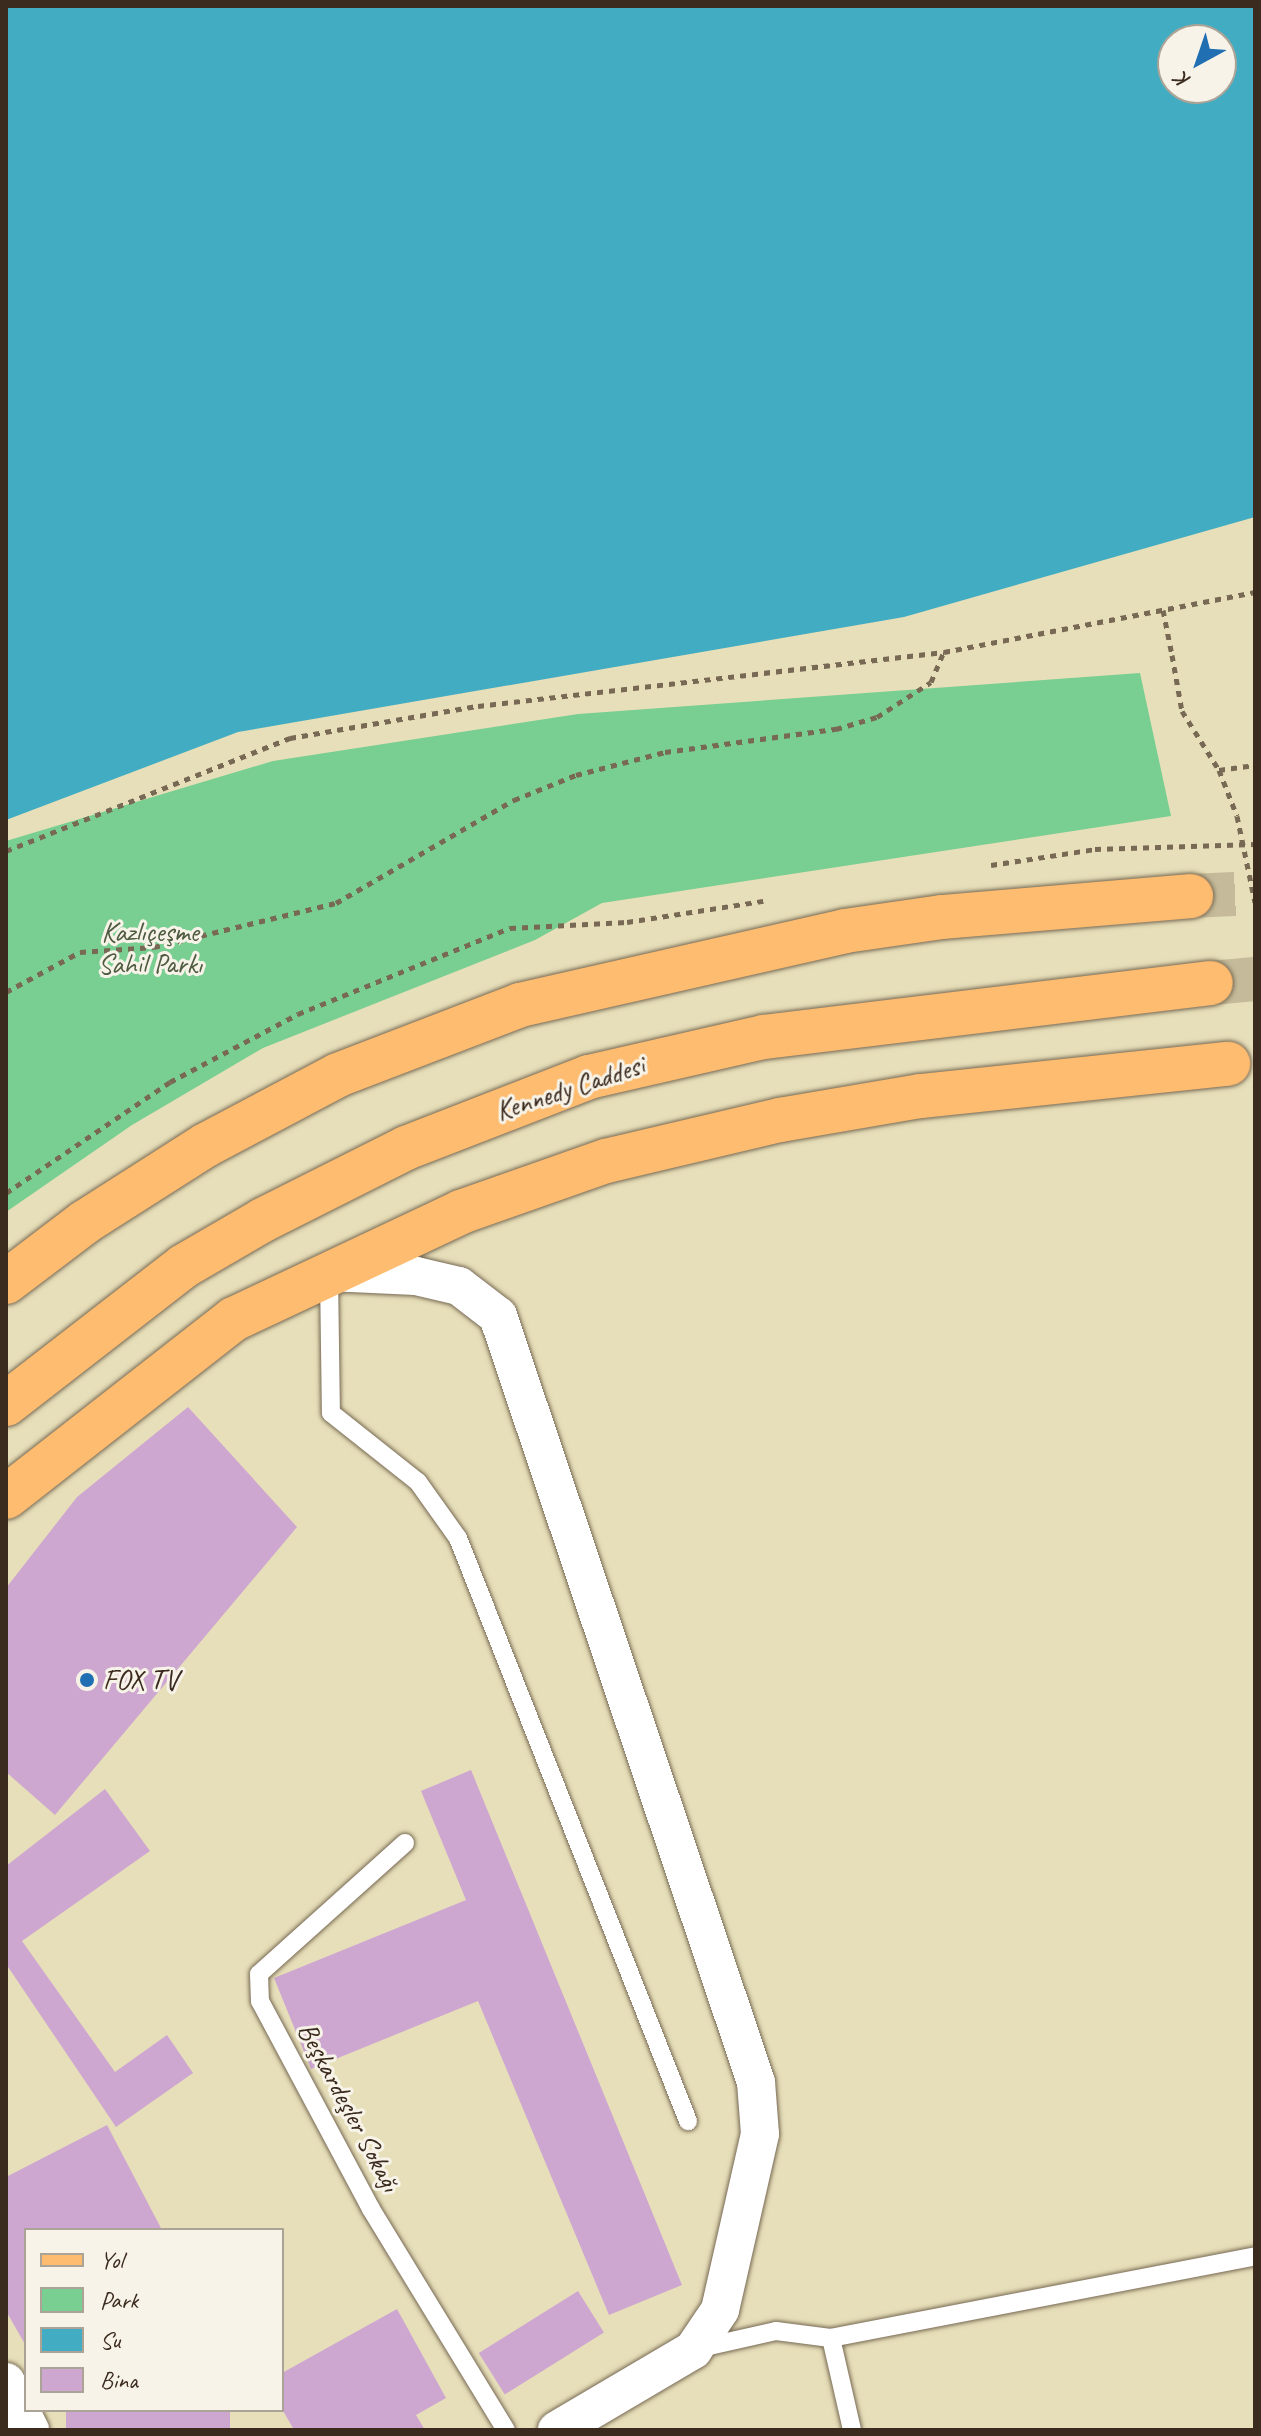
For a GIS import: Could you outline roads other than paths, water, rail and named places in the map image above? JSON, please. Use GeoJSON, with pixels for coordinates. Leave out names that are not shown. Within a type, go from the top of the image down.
{"type":"FeatureCollection","features":[{"type":"Feature","properties":{"kind":"main road"},"geometry":{"type":"LineString","coordinates":[[6,1282],[85,1222],[206,1145],[338,1075],[520,1005],[845,931],[1191,896]]}},
{"type":"Feature","properties":{"kind":"main road","name":"Kennedy Caddesi"},"geometry":{"type":"LineString","coordinates":[[6,1404],[172,1275],[263,1220],[406,1148],[589,1077],[764,1037],[1211,983]]}},
{"type":"Feature","properties":{"kind":"main road"},"geometry":{"type":"LineString","coordinates":[[6,1497],[234,1319],[461,1212],[606,1161],[691,1139],[921,1096],[1228,1064]]}},
{"type":"Feature","properties":{"kind":"street"},"geometry":{"type":"LineString","coordinates":[[329,1272],[416,1276],[459,1286],[498,1316],[756,2082],[760,2134],[720,2310],[693,2350],[557,2430]]}},
{"type":"Feature","properties":{"kind":"street"},"geometry":{"type":"LineString","coordinates":[[6,2382],[30,2430]]}},
{"type":"Feature","properties":{"kind":"lane"},"geometry":{"type":"LineString","coordinates":[[329,1272],[331,1413],[418,1482],[458,1538],[688,2121]]}},
{"type":"Feature","properties":{"kind":"lane","name":"Beşkardeşler Sokağı"},"geometry":{"type":"LineString","coordinates":[[405,1843],[259,1974],[260,2001],[371,2209],[506,2430]]}},
{"type":"Feature","properties":{"kind":"lane"},"geometry":{"type":"LineString","coordinates":[[693,2350],[776,2331],[831,2338],[1255,2256]]}},
{"type":"Feature","properties":{"kind":"lane"},"geometry":{"type":"LineString","coordinates":[[831,2338],[852,2430]]}},
{"type":"Feature","properties":{"kind":"water"},"geometry":{"type":"Polygon","coordinates":[[[6,6],[1255,6],[1255,517],[904,617],[238,732],[6,820],[6,6]]]}},
{"type":"Feature","properties":{"kind":"tunnel"},"geometry":{"type":"LineString","coordinates":[[1191,896],[1255,893]]}},
{"type":"Feature","properties":{"kind":"tunnel"},"geometry":{"type":"LineString","coordinates":[[1211,983],[1255,979]]}},
{"type":"Feature","properties":{"kind":"place","name":"FOX TV"},"geometry":{"type":"Point","coordinates":[87,1680]}},
{"type":"Feature","properties":{"kind":"park label","name":"Kazlıçeşme Sahil Parkı"},"geometry":{"type":"Point","coordinates":[150,948]}}]}
